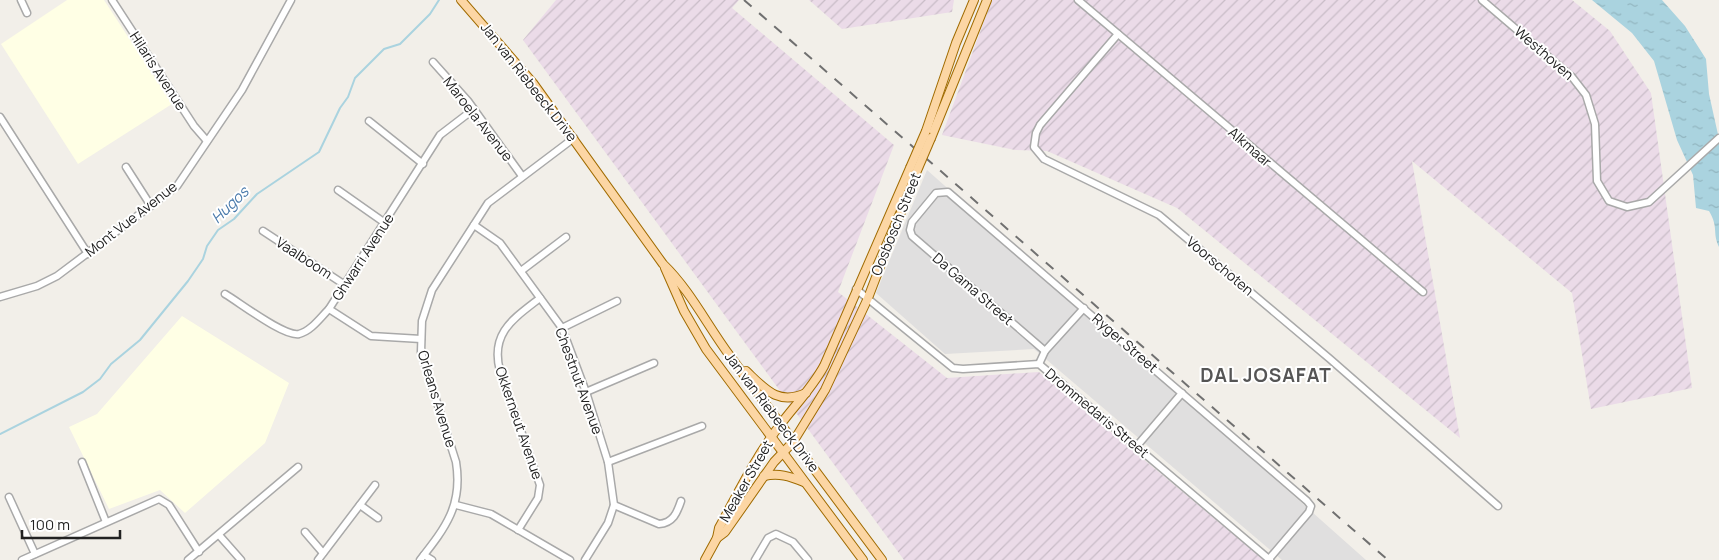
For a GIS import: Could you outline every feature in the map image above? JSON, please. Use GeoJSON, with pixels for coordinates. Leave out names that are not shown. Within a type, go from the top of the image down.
{"type":"FeatureCollection","features":[{"type":"Feature","properties":{"kind":"main road","name":"Jan van Riebeeck Drive"},"geometry":{"type":"LineString","coordinates":[[461,0],[519,65],[574,138],[663,264],[684,311],[706,349],[863,560]]}},
{"type":"Feature","properties":{"kind":"main road","name":"Oosbosch Street"},"geometry":{"type":"LineString","coordinates":[[792,442],[825,390],[868,298],[956,43],[974,0]]}},
{"type":"Feature","properties":{"kind":"main road","name":"Oosbosch Street"},"geometry":{"type":"LineString","coordinates":[[780,425],[808,392],[828,359],[856,289],[931,138],[987,0]]}},
{"type":"Feature","properties":{"kind":"main road","name":"Jan van Riebeeck Drive"},"geometry":{"type":"LineString","coordinates":[[663,264],[677,277],[721,343],[792,442],[882,560]]}},
{"type":"Feature","properties":{"kind":"main road"},"geometry":{"type":"LineString","coordinates":[[721,343],[746,371],[774,395],[787,398],[808,392]]}},
{"type":"Feature","properties":{"kind":"main road","name":"Meaker Street"},"geometry":{"type":"LineString","coordinates":[[705,560],[738,492],[780,425]]}},
{"type":"Feature","properties":{"kind":"main road","name":"Meaker Street"},"geometry":{"type":"LineString","coordinates":[[717,538],[725,532],[764,476],[792,442]]}},
{"type":"Feature","properties":{"kind":"main road"},"geometry":{"type":"LineString","coordinates":[[764,476],[775,474],[788,475],[806,483]]}},
{"type":"Feature","properties":{"kind":"street"},"geometry":{"type":"LineString","coordinates":[[21,0],[27,14]]}},
{"type":"Feature","properties":{"kind":"street","name":"Hilaris Avenue"},"geometry":{"type":"LineString","coordinates":[[112,0],[194,126],[207,141]]}},
{"type":"Feature","properties":{"kind":"street","name":"Mont Vue Avenue"},"geometry":{"type":"LineString","coordinates":[[0,297],[48,281],[88,254],[177,186],[242,90],[291,0]]}},
{"type":"Feature","properties":{"kind":"street","name":"Alkmaar"},"geometry":{"type":"LineString","coordinates":[[1078,0],[1423,292]]}},
{"type":"Feature","properties":{"kind":"street","name":"Westhoven"},"geometry":{"type":"LineString","coordinates":[[1482,0],[1572,77],[1586,95],[1595,124],[1597,181],[1609,201],[1627,208],[1641,206],[1656,197],[1719,138]]}},
{"type":"Feature","properties":{"kind":"street","name":"Voorschoten"},"geometry":{"type":"LineString","coordinates":[[1118,34],[1040,125],[1034,140],[1038,154],[1051,164],[1136,202],[1159,215],[1330,359],[1498,506]]}},
{"type":"Feature","properties":{"kind":"street","name":"Maroela Avenue"},"geometry":{"type":"LineString","coordinates":[[433,62],[474,109],[522,176]]}},
{"type":"Feature","properties":{"kind":"street","name":"Ghwarri Avenue"},"geometry":{"type":"LineString","coordinates":[[225,294],[292,334],[307,330],[329,310],[444,130],[474,109]]}},
{"type":"Feature","properties":{"kind":"street"},"geometry":{"type":"LineString","coordinates":[[0,117],[88,254]]}},
{"type":"Feature","properties":{"kind":"street"},"geometry":{"type":"LineString","coordinates":[[369,121],[423,164]]}},
{"type":"Feature","properties":{"kind":"street","name":"Orleans Avenue"},"geometry":{"type":"LineString","coordinates":[[422,558],[456,505],[459,481],[456,462],[424,366],[421,339],[422,321],[432,290],[488,203],[574,138]]}},
{"type":"Feature","properties":{"kind":"street"},"geometry":{"type":"LineString","coordinates":[[126,167],[151,206]]}},
{"type":"Feature","properties":{"kind":"street"},"geometry":{"type":"LineString","coordinates":[[338,190],[385,223]]}},
{"type":"Feature","properties":{"kind":"street","name":"Ryger Street"},"geometry":{"type":"LineString","coordinates":[[912,222],[936,193],[940,191],[948,192],[1307,501],[1310,506],[1309,512],[1270,560]]}},
{"type":"Feature","properties":{"kind":"street","name":"Da Gama Street"},"geometry":{"type":"LineString","coordinates":[[912,222],[910,230],[912,236],[1045,351]]}},
{"type":"Feature","properties":{"kind":"street","name":"Chestnut Avenue"},"geometry":{"type":"LineString","coordinates":[[474,225],[500,243],[562,328],[586,392],[608,462],[614,505],[608,523],[585,560]]}},
{"type":"Feature","properties":{"kind":"street","name":"Vaalboom"},"geometry":{"type":"LineString","coordinates":[[263,231],[345,284]]}},
{"type":"Feature","properties":{"kind":"street"},"geometry":{"type":"LineString","coordinates":[[521,271],[566,237]]}},
{"type":"Feature","properties":{"kind":"street","name":"Drommedaris Street"},"geometry":{"type":"LineString","coordinates":[[856,289],[952,368],[963,369],[1039,364],[1270,560]]}},
{"type":"Feature","properties":{"kind":"street","name":"Okkerneut Avenue"},"geometry":{"type":"LineString","coordinates":[[518,530],[538,498],[540,485],[500,371],[497,359],[498,347],[500,337],[507,325],[540,298]]}},
{"type":"Feature","properties":{"kind":"street"},"geometry":{"type":"LineString","coordinates":[[562,328],[617,301]]}},
{"type":"Feature","properties":{"kind":"street"},"geometry":{"type":"LineString","coordinates":[[1039,364],[1045,351],[1084,308]]}},
{"type":"Feature","properties":{"kind":"street"},"geometry":{"type":"LineString","coordinates":[[329,310],[371,336],[421,339]]}},
{"type":"Feature","properties":{"kind":"street"},"geometry":{"type":"LineString","coordinates":[[586,392],[654,363]]}},
{"type":"Feature","properties":{"kind":"street"},"geometry":{"type":"LineString","coordinates":[[1136,447],[1182,393]]}},
{"type":"Feature","properties":{"kind":"street"},"geometry":{"type":"LineString","coordinates":[[608,462],[702,426]]}},
{"type":"Feature","properties":{"kind":"street"},"geometry":{"type":"LineString","coordinates":[[82,462],[106,522]]}},
{"type":"Feature","properties":{"kind":"street"},"geometry":{"type":"LineString","coordinates":[[188,560],[220,535],[298,467]]}},
{"type":"Feature","properties":{"kind":"street"},"geometry":{"type":"LineString","coordinates":[[318,560],[376,485]]}},
{"type":"Feature","properties":{"kind":"street"},"geometry":{"type":"LineString","coordinates":[[9,497],[35,554]]}},
{"type":"Feature","properties":{"kind":"street"},"geometry":{"type":"LineString","coordinates":[[22,560],[159,499],[169,505],[199,552]]}},
{"type":"Feature","properties":{"kind":"street"},"geometry":{"type":"LineString","coordinates":[[614,505],[659,524],[664,524],[674,517],[681,501]]}},
{"type":"Feature","properties":{"kind":"street"},"geometry":{"type":"LineString","coordinates":[[360,505],[378,518]]}},
{"type":"Feature","properties":{"kind":"street"},"geometry":{"type":"LineString","coordinates":[[456,505],[485,512],[570,560]]}},
{"type":"Feature","properties":{"kind":"street"},"geometry":{"type":"LineString","coordinates":[[304,532],[323,553]]}},
{"type":"Feature","properties":{"kind":"street"},"geometry":{"type":"LineString","coordinates":[[755,560],[768,538],[776,534],[793,542],[808,560]]}},
{"type":"Feature","properties":{"kind":"street"},"geometry":{"type":"LineString","coordinates":[[220,535],[240,560]]}},
{"type":"Feature","properties":{"kind":"street"},"geometry":{"type":"LineString","coordinates":[[422,558],[432,560]]}},
{"type":"Feature","properties":{"kind":"shaded area"},"geometry":{"type":"Polygon","coordinates":[[[67,0],[104,0],[172,104],[78,164],[1,44],[67,0]]]}},
{"type":"Feature","properties":{"kind":"shaded area"},"geometry":{"type":"Polygon","coordinates":[[[556,0],[739,0],[732,8],[894,145],[838,292],[947,378],[1039,372],[1264,560],[904,560],[523,40],[556,0]]]}},
{"type":"Feature","properties":{"kind":"shaded area"},"geometry":{"type":"Polygon","coordinates":[[[809,0],[954,0],[952,12],[842,29],[809,0]]]}},
{"type":"Feature","properties":{"kind":"shaded area"},"geometry":{"type":"Polygon","coordinates":[[[992,0],[1572,0],[1610,31],[1651,93],[1692,388],[1591,409],[1572,293],[1412,161],[1460,438],[1177,208],[1047,151],[1015,150],[942,135],[992,0]]]}},
{"type":"Feature","properties":{"kind":"shaded area"},"geometry":{"type":"Polygon","coordinates":[[[927,170],[1366,560],[1282,560],[1034,349],[945,354],[876,293],[927,170]]]}},
{"type":"Feature","properties":{"kind":"shaded area"},"geometry":{"type":"Polygon","coordinates":[[[182,316],[289,383],[265,443],[185,513],[160,490],[109,509],[69,427],[97,414],[182,316]]]}},
{"type":"Feature","properties":{"kind":"water"},"geometry":{"type":"Polygon","coordinates":[[[1592,0],[1662,0],[1685,26],[1706,59],[1709,94],[1719,139],[1719,247],[1714,222],[1709,211],[1696,208],[1693,175],[1677,140],[1654,61],[1632,33],[1592,0]]]}},
{"type":"Feature","properties":{"kind":"waterway","name":"Hugos"},"geometry":{"type":"LineString","coordinates":[[0,434],[83,392],[100,379],[111,364],[140,340],[188,281],[203,259],[207,246],[218,230],[234,219],[257,194],[319,152],[340,108],[348,97],[355,78],[384,49],[400,44],[430,14],[439,0]]}},
{"type":"Feature","properties":{"kind":"railway"},"geometry":{"type":"LineString","coordinates":[[744,0],[1388,560]]}},
{"type":"Feature","properties":{"kind":"district","name":"DAL JOSAFAT"},"geometry":{"type":"Point","coordinates":[1266,375]}}]}
